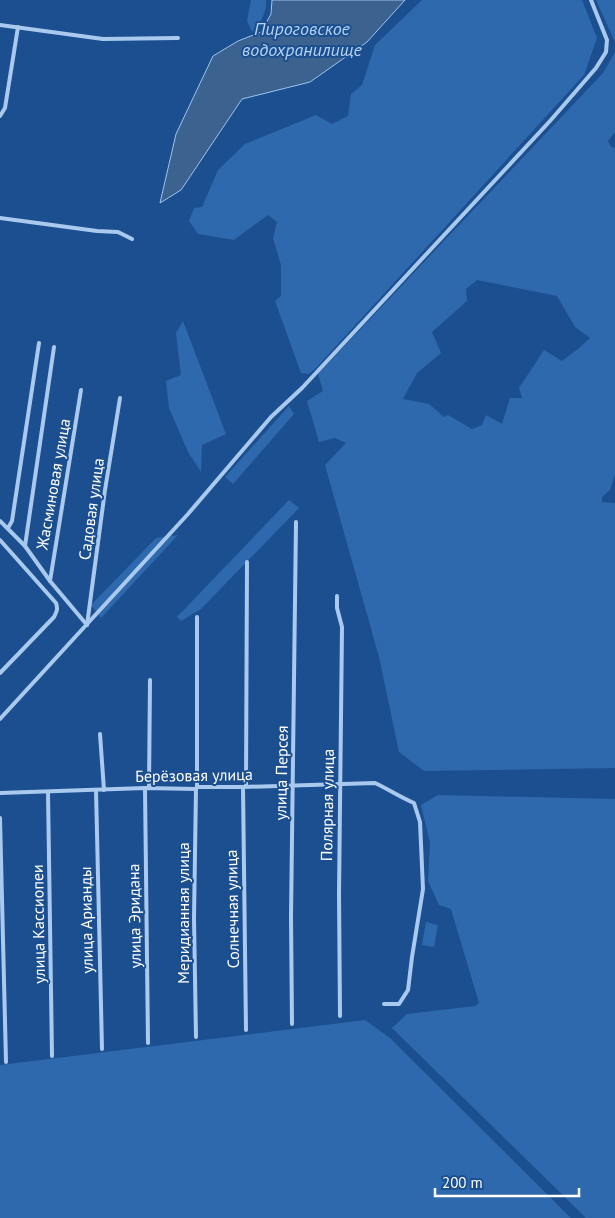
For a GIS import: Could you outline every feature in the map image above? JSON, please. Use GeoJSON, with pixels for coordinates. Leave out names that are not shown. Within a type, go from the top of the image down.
{"type":"FeatureCollection","features":[{"type":"Feature","properties":{"kind":"street"},"geometry":{"type":"LineString","coordinates":[[0,719],[188,514],[271,417],[318,370],[550,121],[596,68],[606,52],[607,40],[591,0]]}},
{"type":"Feature","properties":{"kind":"street"},"geometry":{"type":"LineString","coordinates":[[0,25],[102,39],[178,38]]}},
{"type":"Feature","properties":{"kind":"street"},"geometry":{"type":"LineString","coordinates":[[0,116],[5,108],[18,28]]}},
{"type":"Feature","properties":{"kind":"street"},"geometry":{"type":"LineString","coordinates":[[0,218],[118,232],[132,239]]}},
{"type":"Feature","properties":{"kind":"street"},"geometry":{"type":"LineString","coordinates":[[8,528],[12,520],[38,343]]}},
{"type":"Feature","properties":{"kind":"street"},"geometry":{"type":"LineString","coordinates":[[24,546],[54,347]]}},
{"type":"Feature","properties":{"kind":"street","name":"Жасминовая улица"},"geometry":{"type":"LineString","coordinates":[[50,581],[81,390]]}},
{"type":"Feature","properties":{"kind":"street","name":"Садовая улица"},"geometry":{"type":"LineString","coordinates":[[87,625],[105,490],[120,398]]}},
{"type":"Feature","properties":{"kind":"street"},"geometry":{"type":"LineString","coordinates":[[0,521],[24,546],[87,625]]}},
{"type":"Feature","properties":{"kind":"street","name":"улица Персея"},"geometry":{"type":"LineString","coordinates":[[292,1024],[291,917],[296,522]]}},
{"type":"Feature","properties":{"kind":"street"},"geometry":{"type":"LineString","coordinates":[[0,540],[56,602],[58,607],[54,616],[0,672]]}},
{"type":"Feature","properties":{"kind":"street","name":"Солнечная улица"},"geometry":{"type":"LineString","coordinates":[[246,1030],[244,787],[247,562]]}},
{"type":"Feature","properties":{"kind":"street","name":"Полярная улица"},"geometry":{"type":"LineString","coordinates":[[337,596],[337,608],[342,627],[340,1016]]}},
{"type":"Feature","properties":{"kind":"street","name":"Меридианная улица"},"geometry":{"type":"LineString","coordinates":[[196,1037],[194,918],[197,617]]}},
{"type":"Feature","properties":{"kind":"street","name":"улица Эридана"},"geometry":{"type":"LineString","coordinates":[[148,1043],[147,788],[150,680]]}},
{"type":"Feature","properties":{"kind":"street"},"geometry":{"type":"LineString","coordinates":[[100,734],[104,790]]}},
{"type":"Feature","properties":{"kind":"street","name":"Берёзовая улица"},"geometry":{"type":"LineString","coordinates":[[0,793],[374,783],[389,789],[414,803],[420,822],[423,889],[408,990],[399,1004],[384,1004]]}},
{"type":"Feature","properties":{"kind":"street","name":"улица Арианды"},"geometry":{"type":"LineString","coordinates":[[96,790],[102,1050]]}},
{"type":"Feature","properties":{"kind":"street","name":"улица Кассиопеи"},"geometry":{"type":"LineString","coordinates":[[48,792],[52,1056]]}},
{"type":"Feature","properties":{"kind":"street"},"geometry":{"type":"LineString","coordinates":[[0,818],[6,1062]]}},
{"type":"Feature","properties":{"kind":"shaded area"},"geometry":{"type":"Polygon","coordinates":[[[251,0],[266,0],[262,18],[252,32],[247,21],[251,0]]]}},
{"type":"Feature","properties":{"kind":"shaded area"},"geometry":{"type":"Polygon","coordinates":[[[422,0],[582,0],[597,38],[584,75],[317,367],[309,374],[301,373],[275,301],[281,296],[281,265],[273,238],[277,222],[268,215],[234,240],[198,234],[189,221],[194,208],[202,207],[218,170],[245,144],[316,115],[332,124],[348,116],[351,94],[362,85],[375,45],[422,0]]]}},
{"type":"Feature","properties":{"kind":"shaded area"},"geometry":{"type":"Polygon","coordinates":[[[596,0],[615,0],[615,42],[596,0]]]}},
{"type":"Feature","properties":{"kind":"shaded area"},"geometry":{"type":"Polygon","coordinates":[[[615,52],[615,132],[608,141],[611,147],[615,148],[615,474],[610,490],[602,497],[602,502],[615,503],[615,768],[424,771],[399,752],[379,657],[325,465],[346,443],[335,438],[319,442],[307,401],[323,391],[318,374],[603,73],[615,52]],[[477,280],[466,289],[467,301],[432,332],[441,353],[417,373],[403,399],[429,404],[444,417],[448,415],[472,429],[482,425],[486,415],[502,424],[510,398],[522,398],[519,388],[544,350],[562,361],[590,338],[575,327],[557,296],[477,280]]]}},
{"type":"Feature","properties":{"kind":"shaded area"},"geometry":{"type":"Polygon","coordinates":[[[183,321],[226,434],[202,445],[201,472],[188,452],[169,408],[166,381],[181,375],[176,333],[183,321]]]}},
{"type":"Feature","properties":{"kind":"shaded area"},"geometry":{"type":"Polygon","coordinates":[[[289,406],[294,414],[233,484],[225,477],[289,406]]]}},
{"type":"Feature","properties":{"kind":"shaded area"},"geometry":{"type":"Polygon","coordinates":[[[289,500],[299,508],[201,609],[181,621],[177,617],[289,500]]]}},
{"type":"Feature","properties":{"kind":"shaded area"},"geometry":{"type":"Polygon","coordinates":[[[178,535],[101,618],[91,605],[156,538],[178,535]]]}},
{"type":"Feature","properties":{"kind":"shaded area"},"geometry":{"type":"Polygon","coordinates":[[[438,795],[615,799],[615,1218],[586,1218],[392,1028],[407,1014],[475,1006],[479,1003],[451,909],[439,905],[428,881],[430,843],[421,805],[438,795]]]}},
{"type":"Feature","properties":{"kind":"shaded area"},"geometry":{"type":"Polygon","coordinates":[[[426,922],[438,925],[434,947],[422,945],[426,922]]]}},
{"type":"Feature","properties":{"kind":"shaded area"},"geometry":{"type":"Polygon","coordinates":[[[365,1020],[390,1038],[571,1218],[0,1218],[0,1065],[365,1020]]]}},
{"type":"Feature","properties":{"kind":"water","name":"Пироговское водохранилище"},"geometry":{"type":"Polygon","coordinates":[[[272,0],[405,0],[367,42],[310,82],[242,99],[181,190],[160,203],[176,134],[213,56],[238,41],[261,32],[271,14],[272,0]]]}}]}
